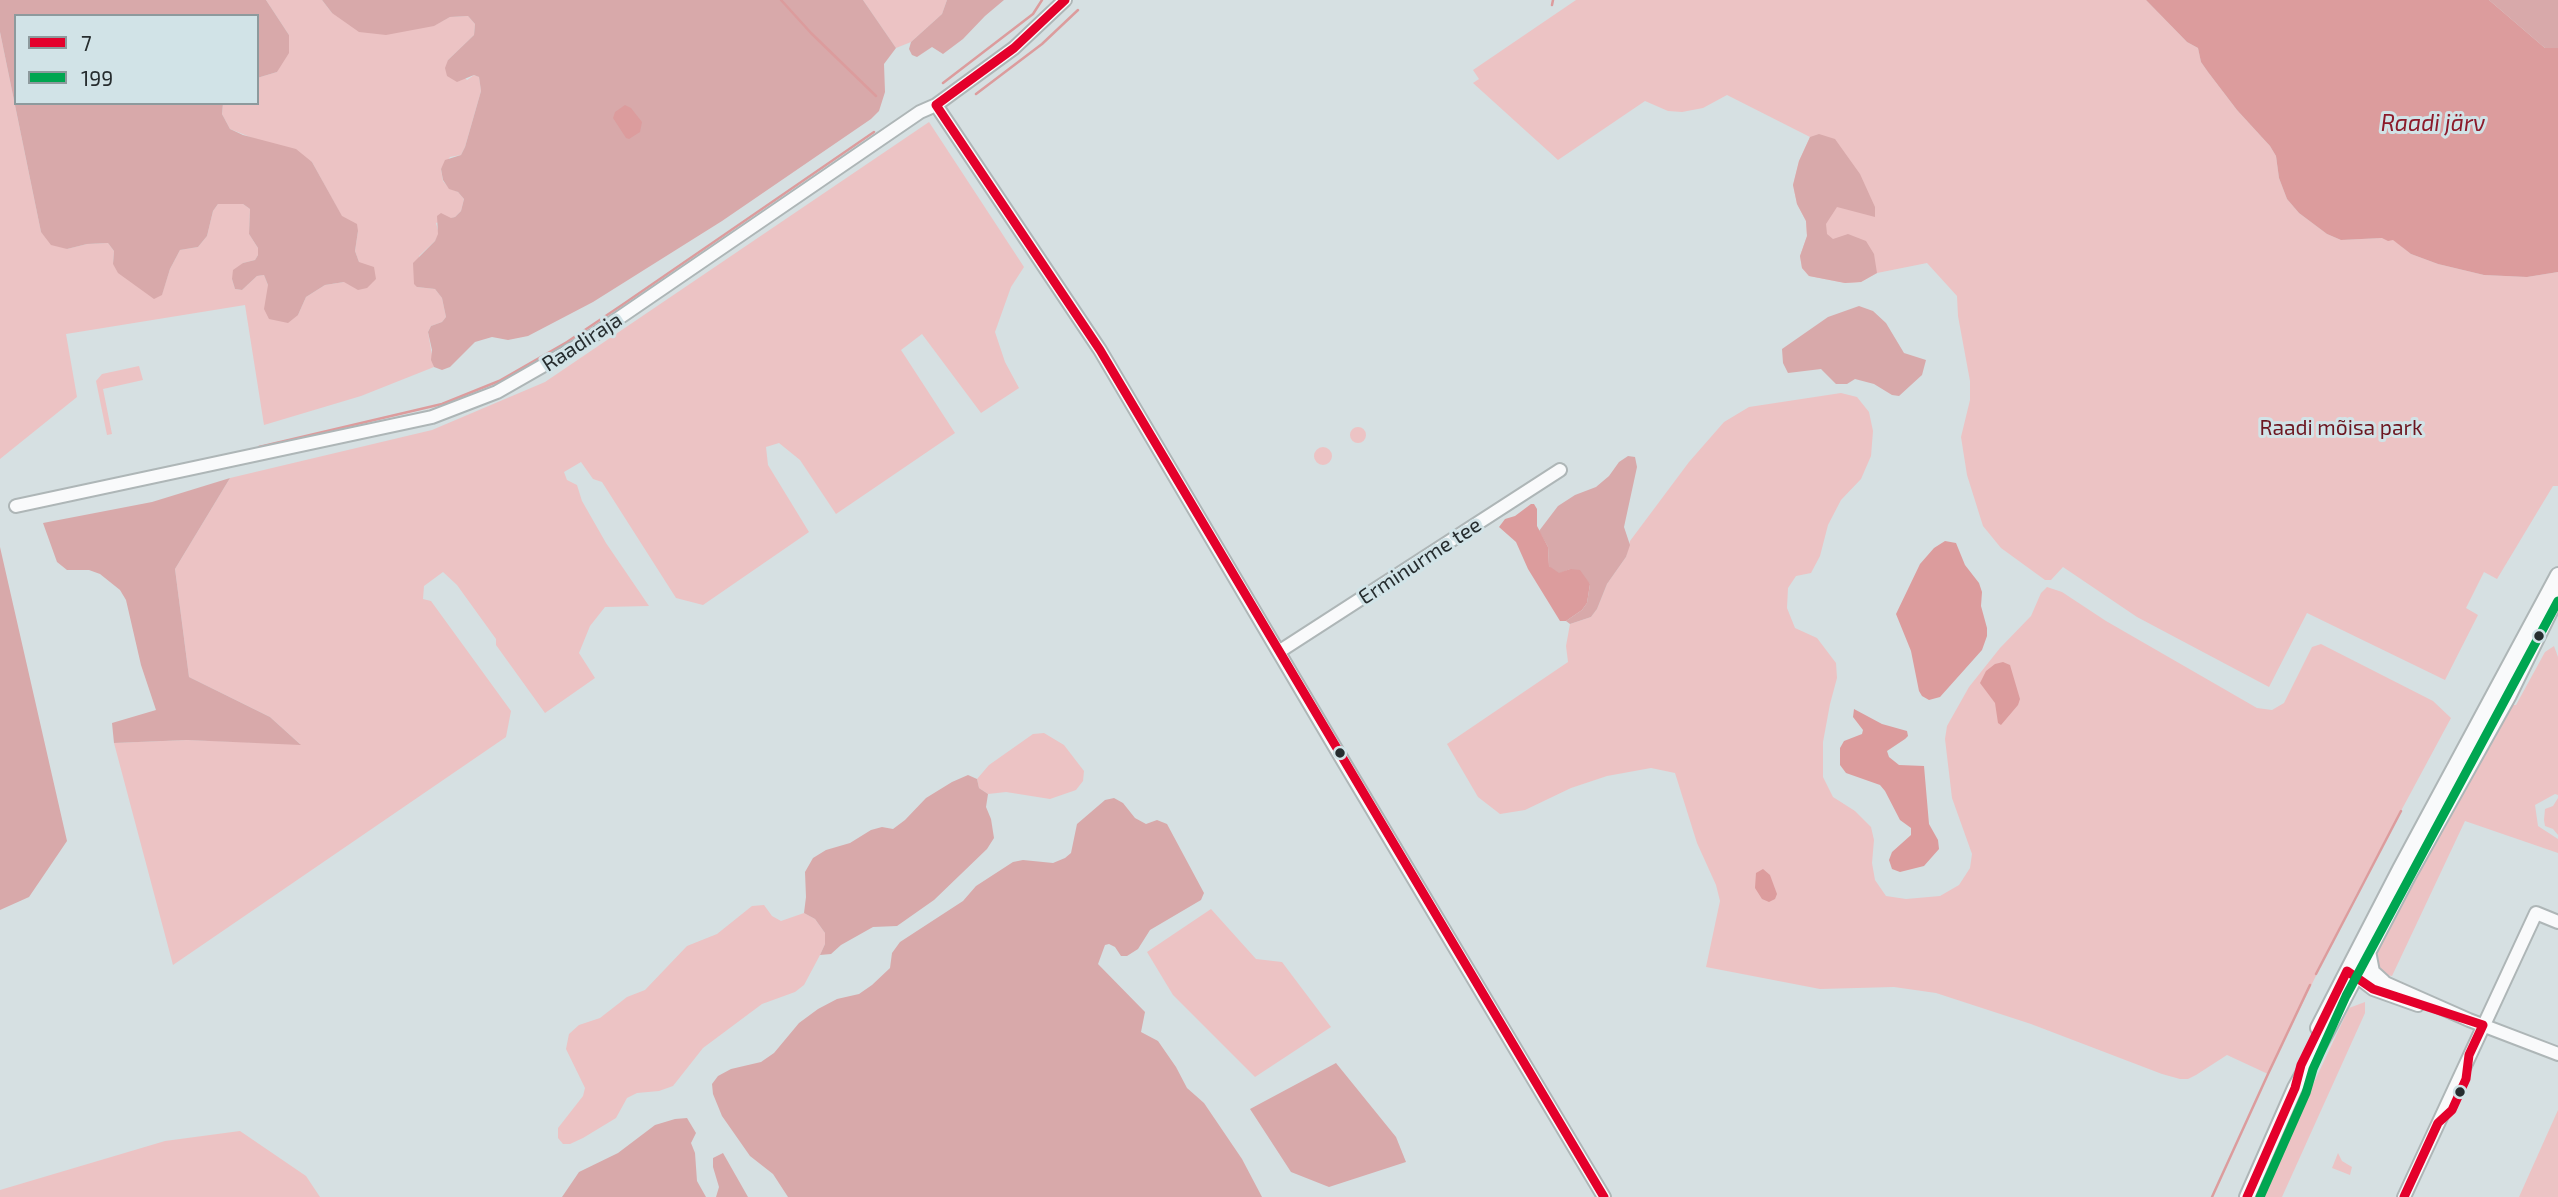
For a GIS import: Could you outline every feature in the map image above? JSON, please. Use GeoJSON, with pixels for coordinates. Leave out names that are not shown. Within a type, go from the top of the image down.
{"type":"FeatureCollection","features":[{"type":"Feature","properties":{"kind":"main road"},"geometry":{"type":"LineString","coordinates":[[2247,1197],[2295,1087],[2351,973],[2558,575]]}},
{"type":"Feature","properties":{"kind":"main road"},"geometry":{"type":"LineString","coordinates":[[2351,973],[2368,951],[2491,729],[2558,594]]}},
{"type":"Feature","properties":{"kind":"main road"},"geometry":{"type":"LineString","coordinates":[[2368,951],[2372,972],[2383,982]]}},
{"type":"Feature","properties":{"kind":"street","name":"Raadiraja"},"geometry":{"type":"LineString","coordinates":[[16,506],[432,417],[474,402],[534,373],[581,344],[920,112],[936,105],[1014,48],[1065,0]]}},
{"type":"Feature","properties":{"kind":"street"},"geometry":{"type":"LineString","coordinates":[[936,105],[1100,350],[1604,1197]]}},
{"type":"Feature","properties":{"kind":"street","name":"Erminurme tee"},"geometry":{"type":"LineString","coordinates":[[1280,651],[1560,470]]}},
{"type":"Feature","properties":{"kind":"street"},"geometry":{"type":"LineString","coordinates":[[2404,1197],[2536,913],[2558,922]]}},
{"type":"Feature","properties":{"kind":"street"},"geometry":{"type":"LineString","coordinates":[[2351,973],[2383,982],[2469,1020],[2558,1054]]}},
{"type":"Feature","properties":{"kind":"street"},"geometry":{"type":"LineString","coordinates":[[2351,973],[2373,989],[2443,1014],[2469,1020]]}},
{"type":"Feature","properties":{"kind":"green space"},"geometry":{"type":"Polygon","coordinates":[[[266,0],[322,0],[332,13],[433,26],[450,17],[468,16],[475,24],[474,35],[448,60],[467,80],[474,75],[479,77],[481,91],[461,155],[450,157],[441,169],[443,181],[464,199],[461,211],[455,217],[436,223],[439,234],[419,256],[417,287],[435,289],[442,298],[446,317],[442,322],[431,326],[428,332],[434,367],[361,396],[264,425],[245,305],[66,334],[77,397],[0,459],[0,32],[41,232],[67,249],[108,243],[114,251],[113,264],[162,294],[180,250],[198,247],[207,236],[213,211],[218,204],[243,204],[250,209],[249,234],[258,248],[258,255],[255,260],[243,263],[232,279],[235,289],[242,290],[257,276],[264,275],[268,285],[298,315],[306,297],[325,285],[344,282],[359,262],[355,251],[358,231],[342,217],[312,162],[230,129],[222,114],[223,105],[259,105],[259,77],[277,72],[289,35],[266,0]]]}},
{"type":"Feature","properties":{"kind":"green space"},"geometry":{"type":"Polygon","coordinates":[[[863,0],[947,0],[942,14],[911,42],[896,48],[863,0]]]}},
{"type":"Feature","properties":{"kind":"green space","name":"Raadi mõisa park"},"geometry":{"type":"Polygon","coordinates":[[[1576,0],[2146,0],[2187,42],[2198,48],[2201,62],[2208,72],[2276,156],[2279,178],[2287,199],[2299,213],[2327,234],[2341,240],[2393,239],[2411,254],[2438,264],[2484,275],[2527,277],[2558,272],[2558,486],[2553,486],[2497,579],[2484,572],[2466,608],[2478,615],[2445,680],[2307,613],[2269,687],[2137,617],[2063,567],[2051,580],[2045,580],[2001,548],[1983,526],[1967,475],[1961,437],[1970,400],[1970,381],[1957,296],[1927,263],[1877,273],[1861,282],[1845,283],[1809,276],[1802,268],[1800,256],[1807,236],[1806,221],[1797,204],[1793,185],[1799,161],[1810,137],[1727,95],[1703,108],[1682,112],[1668,111],[1645,101],[1558,160],[1473,83],[1479,79],[1473,70],[1576,0]]]}},
{"type":"Feature","properties":{"kind":"green space"},"geometry":{"type":"Polygon","coordinates":[[[929,122],[1024,267],[1011,287],[995,332],[1005,362],[1019,388],[981,413],[922,334],[901,350],[955,433],[836,514],[800,460],[779,443],[766,447],[768,465],[809,532],[703,605],[676,598],[602,482],[593,479],[581,462],[564,472],[567,480],[577,485],[582,501],[606,543],[649,606],[605,607],[590,626],[579,653],[595,678],[545,713],[457,585],[443,572],[424,586],[423,599],[431,601],[511,711],[506,737],[173,965],[114,743],[187,740],[300,744],[270,717],[189,677],[175,569],[230,478],[432,430],[545,382],[929,122]]]}},
{"type":"Feature","properties":{"kind":"green space"},"geometry":{"type":"Polygon","coordinates":[[[139,366],[143,380],[103,389],[112,434],[107,435],[96,381],[102,374],[139,366]]]}},
{"type":"Feature","properties":{"kind":"green space"},"geometry":{"type":"Polygon","coordinates":[[[1841,393],[1857,397],[1869,412],[1873,431],[1871,456],[1861,479],[1841,500],[1828,525],[1820,556],[1811,573],[1796,576],[1788,588],[1787,608],[1795,628],[1817,638],[1836,663],[1837,678],[1823,742],[1823,777],[1833,797],[1855,811],[1871,827],[1875,880],[1886,896],[1906,899],[1940,896],[1959,885],[1970,868],[1972,854],[1952,798],[1945,739],[1947,726],[1969,687],[2000,648],[2031,616],[2041,593],[2047,587],[2062,592],[2106,621],[2257,708],[2272,710],[2284,703],[2312,647],[2321,644],[2433,701],[2451,718],[2352,902],[2268,1074],[2227,1055],[2196,1075],[2180,1079],[2031,1024],[1936,993],[1894,987],[1820,989],[1706,967],[1720,901],[1716,885],[1697,843],[1675,773],[1651,768],[1607,776],[1571,788],[1525,810],[1500,814],[1478,797],[1447,744],[1568,662],[1566,646],[1570,624],[1591,617],[1607,584],[1626,557],[1630,541],[1689,462],[1724,422],[1749,407],[1841,393]]]}},
{"type":"Feature","properties":{"kind":"green space"},"geometry":{"type":"Polygon","coordinates":[[[1358,427],[1364,429],[1364,441],[1358,443],[1352,441],[1350,435],[1352,429],[1358,427]]]}},
{"type":"Feature","properties":{"kind":"green space"},"geometry":{"type":"Polygon","coordinates":[[[1319,447],[1327,447],[1332,456],[1330,463],[1319,465],[1314,460],[1314,452],[1319,447]]]}},
{"type":"Feature","properties":{"kind":"green space"},"geometry":{"type":"Polygon","coordinates":[[[2554,646],[2558,657],[2558,795],[2555,794],[2535,805],[2538,826],[2558,839],[2558,853],[2465,821],[2392,976],[2383,974],[2378,971],[2375,952],[2511,705],[2516,705],[2545,652],[2554,646]]]}},
{"type":"Feature","properties":{"kind":"green space"},"geometry":{"type":"Polygon","coordinates":[[[1044,733],[1064,745],[1084,771],[1083,781],[1076,790],[1050,799],[1006,792],[988,794],[979,788],[977,779],[989,765],[1033,734],[1044,733]]]}},
{"type":"Feature","properties":{"kind":"green space"},"geometry":{"type":"Polygon","coordinates":[[[2558,798],[2558,835],[2545,826],[2544,820],[2545,809],[2553,806],[2558,798]]]}},
{"type":"Feature","properties":{"kind":"green space"},"geometry":{"type":"Polygon","coordinates":[[[764,905],[772,916],[781,921],[804,913],[815,919],[825,933],[825,944],[804,985],[795,992],[762,1004],[703,1048],[673,1086],[659,1091],[637,1093],[627,1098],[616,1118],[583,1138],[563,1144],[558,1138],[558,1128],[583,1096],[585,1088],[566,1049],[569,1034],[579,1025],[600,1018],[627,997],[645,990],[687,946],[717,934],[752,906],[764,905]]]}},
{"type":"Feature","properties":{"kind":"green space"},"geometry":{"type":"Polygon","coordinates":[[[1211,909],[1256,959],[1282,962],[1331,1027],[1255,1077],[1173,995],[1147,952],[1211,909]]]}},
{"type":"Feature","properties":{"kind":"green space"},"geometry":{"type":"Polygon","coordinates":[[[2365,1002],[2365,1013],[2282,1197],[2260,1197],[2349,1008],[2365,1002]]]}},
{"type":"Feature","properties":{"kind":"green space"},"geometry":{"type":"Polygon","coordinates":[[[2558,1110],[2558,1197],[2519,1197],[2558,1110]]]}},
{"type":"Feature","properties":{"kind":"green space"},"geometry":{"type":"Polygon","coordinates":[[[240,1131],[306,1176],[320,1197],[0,1197],[0,1190],[165,1141],[240,1131]]]}},
{"type":"Feature","properties":{"kind":"green space"},"geometry":{"type":"Polygon","coordinates":[[[2338,1153],[2342,1161],[2352,1167],[2350,1175],[2332,1168],[2338,1153]]]}},
{"type":"Feature","properties":{"kind":"shaded area"},"geometry":{"type":"Polygon","coordinates":[[[0,0],[266,0],[289,35],[289,53],[277,72],[259,77],[259,14],[14,14],[14,100],[0,32],[0,0]]]}},
{"type":"Feature","properties":{"kind":"shaded area"},"geometry":{"type":"Polygon","coordinates":[[[322,0],[863,0],[896,48],[884,64],[885,92],[879,111],[871,119],[722,221],[593,302],[528,336],[508,340],[492,337],[475,342],[450,367],[442,370],[434,367],[431,360],[428,332],[431,326],[442,322],[446,317],[442,298],[435,289],[417,287],[414,284],[413,263],[435,241],[438,234],[437,216],[441,213],[451,218],[461,211],[464,199],[458,192],[449,189],[443,180],[441,169],[445,160],[461,155],[481,91],[479,77],[474,75],[457,82],[447,76],[445,68],[448,60],[474,35],[475,24],[468,16],[450,17],[434,26],[386,35],[359,32],[332,13],[322,0]]]}},
{"type":"Feature","properties":{"kind":"shaded area"},"geometry":{"type":"Polygon","coordinates":[[[947,0],[1004,0],[943,54],[932,47],[917,57],[912,55],[909,49],[911,42],[942,14],[947,0]]]}},
{"type":"Feature","properties":{"kind":"shaded area"},"geometry":{"type":"Polygon","coordinates":[[[2489,0],[2558,0],[2558,48],[2545,48],[2489,0]]]}},
{"type":"Feature","properties":{"kind":"shaded area"},"geometry":{"type":"Polygon","coordinates":[[[15,105],[223,105],[222,114],[230,129],[296,149],[312,162],[342,216],[357,224],[355,251],[359,262],[374,267],[376,279],[367,288],[358,290],[344,282],[325,285],[306,297],[298,315],[288,323],[269,319],[264,309],[268,285],[264,275],[257,276],[242,290],[235,289],[233,270],[243,263],[255,260],[258,255],[258,248],[249,234],[250,209],[243,204],[218,204],[213,211],[207,236],[198,247],[180,250],[170,269],[162,295],[154,299],[118,273],[113,264],[114,251],[108,243],[67,249],[51,245],[41,232],[15,105]]]}},
{"type":"Feature","properties":{"kind":"shaded area"},"geometry":{"type":"Polygon","coordinates":[[[1819,134],[1835,139],[1860,174],[1875,207],[1875,217],[1837,207],[1826,224],[1827,234],[1833,239],[1848,234],[1866,241],[1874,254],[1877,273],[1861,282],[1845,283],[1809,276],[1802,268],[1800,256],[1807,236],[1806,221],[1797,204],[1793,185],[1799,161],[1810,137],[1819,134]]]}},
{"type":"Feature","properties":{"kind":"shaded area"},"geometry":{"type":"Polygon","coordinates":[[[1859,306],[1873,311],[1886,323],[1904,353],[1926,360],[1922,375],[1899,396],[1892,395],[1874,384],[1855,379],[1847,384],[1836,384],[1821,369],[1788,373],[1783,363],[1782,349],[1828,317],[1859,306]]]}},
{"type":"Feature","properties":{"kind":"shaded area"},"geometry":{"type":"Polygon","coordinates":[[[1628,456],[1635,457],[1637,467],[1624,527],[1630,545],[1626,557],[1607,584],[1591,617],[1570,624],[1566,621],[1587,603],[1590,584],[1570,569],[1559,574],[1553,571],[1549,566],[1548,547],[1539,531],[1558,506],[1575,495],[1596,487],[1628,456]]]}},
{"type":"Feature","properties":{"kind":"shaded area"},"geometry":{"type":"Polygon","coordinates":[[[230,478],[175,569],[189,677],[270,717],[301,745],[187,740],[114,743],[112,723],[156,710],[141,665],[126,600],[120,590],[100,574],[89,570],[67,570],[57,562],[43,523],[152,502],[230,478]]]}},
{"type":"Feature","properties":{"kind":"shaded area"},"geometry":{"type":"Polygon","coordinates":[[[0,547],[67,841],[29,897],[0,910],[0,547]]]}},
{"type":"Feature","properties":{"kind":"shaded area"},"geometry":{"type":"Polygon","coordinates":[[[968,775],[977,779],[979,788],[988,794],[986,807],[994,838],[987,849],[934,900],[897,926],[873,927],[841,945],[831,954],[820,955],[825,944],[825,933],[815,919],[804,913],[805,872],[813,858],[826,850],[850,843],[871,830],[882,827],[893,829],[926,798],[968,775]]]}},
{"type":"Feature","properties":{"kind":"shaded area"},"geometry":{"type":"Polygon","coordinates":[[[1114,798],[1123,803],[1135,818],[1146,824],[1157,820],[1167,824],[1204,893],[1201,900],[1150,930],[1138,949],[1127,956],[1121,956],[1115,947],[1109,944],[1105,945],[1098,964],[1145,1012],[1141,1032],[1158,1041],[1187,1088],[1204,1103],[1242,1159],[1262,1197],[788,1197],[773,1174],[750,1156],[722,1116],[712,1084],[718,1076],[731,1069],[761,1062],[774,1053],[799,1023],[818,1009],[837,999],[859,994],[872,985],[890,968],[892,953],[900,942],[963,901],[976,886],[1013,862],[1023,860],[1053,863],[1065,858],[1071,853],[1077,824],[1105,800],[1114,798]]]}},
{"type":"Feature","properties":{"kind":"shaded area"},"geometry":{"type":"Polygon","coordinates":[[[1336,1063],[1396,1137],[1406,1162],[1329,1187],[1291,1172],[1250,1109],[1336,1063]]]}},
{"type":"Feature","properties":{"kind":"shaded area"},"geometry":{"type":"Polygon","coordinates":[[[687,1118],[696,1133],[691,1143],[695,1153],[697,1181],[706,1197],[562,1197],[579,1172],[618,1153],[655,1125],[687,1118]]]}},
{"type":"Feature","properties":{"kind":"shaded area"},"geometry":{"type":"Polygon","coordinates":[[[723,1153],[748,1197],[716,1197],[719,1187],[713,1158],[723,1153]]]}},
{"type":"Feature","properties":{"kind":"water","name":"Raadi järv"},"geometry":{"type":"Polygon","coordinates":[[[2146,0],[2489,0],[2545,48],[2558,48],[2558,272],[2527,277],[2484,275],[2438,264],[2411,254],[2393,240],[2341,240],[2327,234],[2299,213],[2287,199],[2279,178],[2276,156],[2208,72],[2201,62],[2198,48],[2187,42],[2146,0]]]}},
{"type":"Feature","properties":{"kind":"water"},"geometry":{"type":"Polygon","coordinates":[[[625,105],[631,108],[642,122],[640,132],[629,139],[613,118],[615,112],[625,105]]]}},
{"type":"Feature","properties":{"kind":"water"},"geometry":{"type":"Polygon","coordinates":[[[1531,504],[1537,509],[1537,526],[1548,547],[1549,566],[1559,573],[1570,569],[1580,570],[1590,584],[1587,603],[1566,621],[1560,621],[1528,569],[1516,542],[1499,527],[1505,519],[1515,516],[1531,504]]]}},
{"type":"Feature","properties":{"kind":"water"},"geometry":{"type":"Polygon","coordinates":[[[1945,541],[1956,543],[1965,565],[1979,583],[1987,636],[1982,650],[1940,697],[1929,700],[1919,691],[1911,651],[1896,614],[1920,564],[1934,548],[1945,541]]]}},
{"type":"Feature","properties":{"kind":"water"},"geometry":{"type":"Polygon","coordinates":[[[2003,662],[2010,665],[2020,699],[2001,725],[1998,723],[1995,703],[1980,683],[1986,671],[2003,662]]]}},
{"type":"Feature","properties":{"kind":"water"},"geometry":{"type":"Polygon","coordinates":[[[1854,709],[1882,724],[1907,731],[1908,736],[1905,739],[1887,751],[1889,757],[1899,765],[1924,766],[1929,824],[1938,840],[1939,849],[1924,866],[1900,872],[1892,869],[1889,860],[1892,852],[1911,835],[1911,828],[1900,820],[1880,785],[1846,773],[1840,765],[1840,748],[1844,741],[1862,734],[1863,730],[1853,717],[1854,709]]]}},
{"type":"Feature","properties":{"kind":"water"},"geometry":{"type":"Polygon","coordinates":[[[1763,869],[1770,875],[1777,894],[1775,899],[1769,902],[1762,899],[1755,888],[1756,873],[1763,869]]]}},
{"type":"Feature","properties":{"kind":"waterway"},"geometry":{"type":"LineString","coordinates":[[781,0],[876,96]]}},
{"type":"Feature","properties":{"kind":"waterway"},"geometry":{"type":"LineString","coordinates":[[943,83],[1033,14],[1042,0]]}},
{"type":"Feature","properties":{"kind":"waterway"},"geometry":{"type":"LineString","coordinates":[[1552,5],[1553,0]]}},
{"type":"Feature","properties":{"kind":"waterway"},"geometry":{"type":"LineString","coordinates":[[976,94],[1042,44],[1078,10]]}},
{"type":"Feature","properties":{"kind":"waterway"},"geometry":{"type":"LineString","coordinates":[[259,447],[442,404],[499,381],[567,342],[874,132]]}},
{"type":"Feature","properties":{"kind":"waterway"},"geometry":{"type":"LineString","coordinates":[[2316,974],[2401,811]]}},
{"type":"Feature","properties":{"kind":"waterway"},"geometry":{"type":"LineString","coordinates":[[2212,1197],[2310,985]]}},
{"type":"Feature","properties":{"kind":"transit line","name":"7"},"geometry":{"type":"LineString","coordinates":[[936,105],[1014,48],[1065,0]]}},
{"type":"Feature","properties":{"kind":"transit line","name":"7"},"geometry":{"type":"LineString","coordinates":[[936,105],[1100,350],[1604,1197]]}},
{"type":"Feature","properties":{"kind":"transit line","name":"199"},"geometry":{"type":"LineString","coordinates":[[2260,1197],[2346,996],[2558,601]]}},
{"type":"Feature","properties":{"kind":"transit line","name":"7"},"geometry":{"type":"LineString","coordinates":[[2247,1197],[2295,1088],[2301,1065],[2347,971],[2373,989],[2483,1025]]}},
{"type":"Feature","properties":{"kind":"transit line","name":"7"},"geometry":{"type":"LineString","coordinates":[[2404,1197],[2438,1123],[2452,1110],[2466,1079],[2469,1055],[2483,1025]]}}]}
